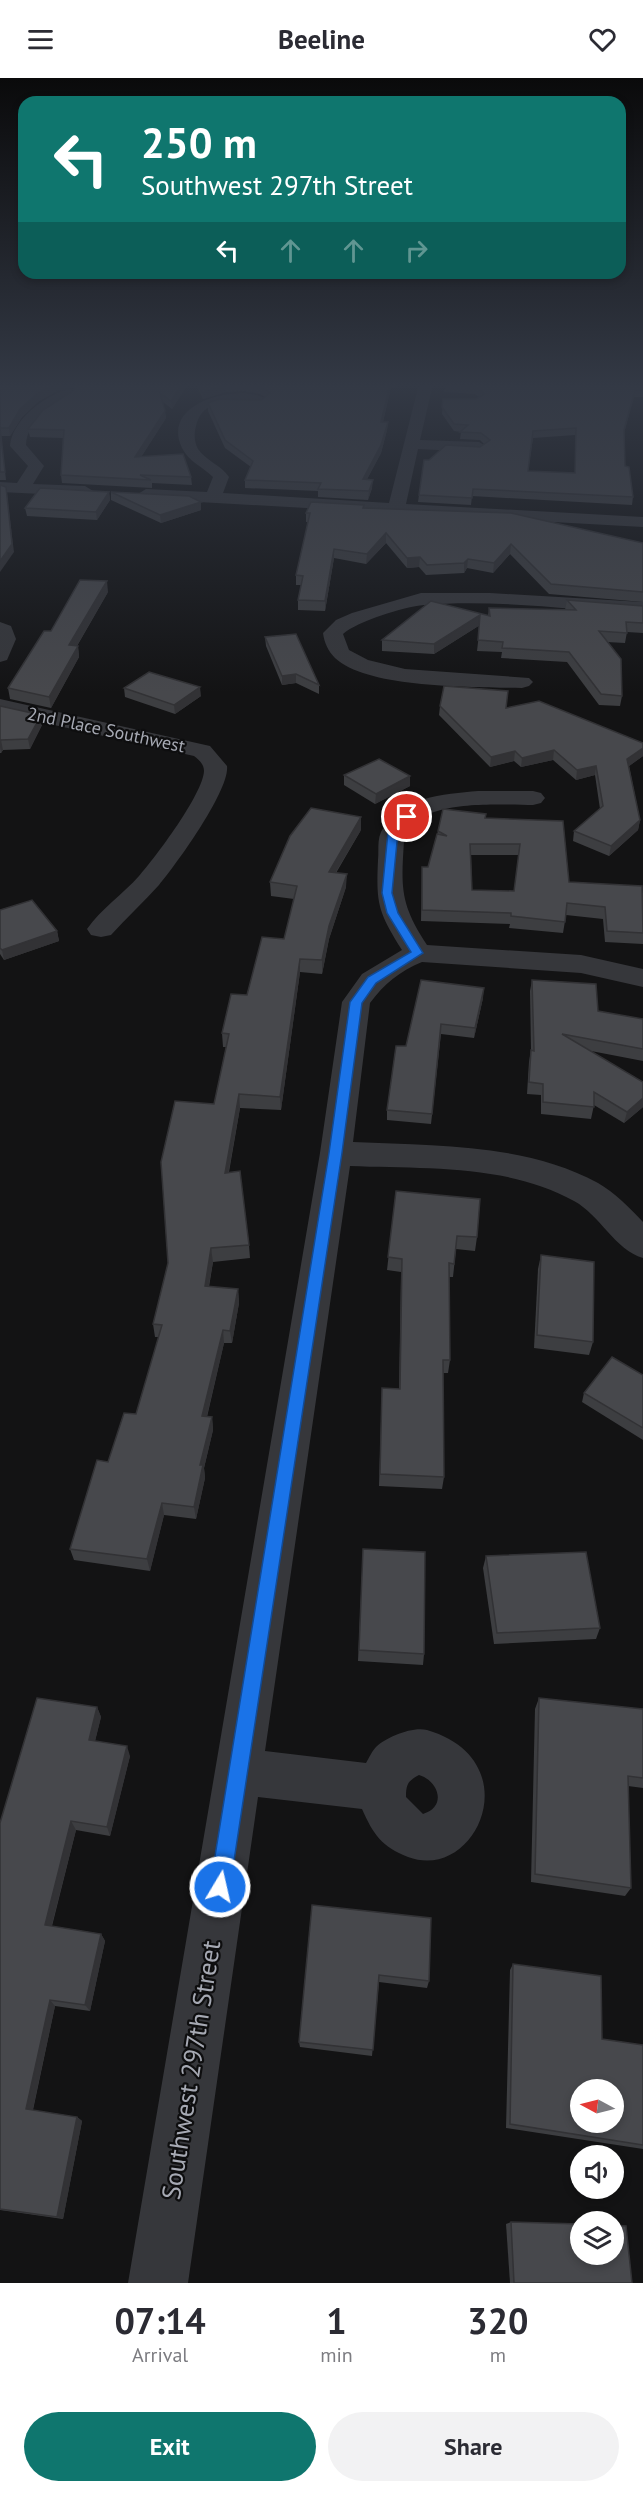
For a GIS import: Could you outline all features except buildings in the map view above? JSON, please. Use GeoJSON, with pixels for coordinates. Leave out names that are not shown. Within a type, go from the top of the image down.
{"type":"FeatureCollection","features":[{"type":"Feature","properties":{"kind":"street"},"geometry":{"type":"LineString","coordinates":[[0,487],[100,492]]}},
{"type":"Feature","properties":{"kind":"street"},"geometry":{"type":"LineString","coordinates":[[213,498],[217,487]]}},
{"type":"Feature","properties":{"kind":"street"},"geometry":{"type":"LineString","coordinates":[[396,508],[401,487]]}},
{"type":"Feature","properties":{"kind":"street"},"geometry":{"type":"LineString","coordinates":[[134,494],[643,522]]}},
{"type":"Feature","properties":{"kind":"street"},"geometry":{"type":"LineString","coordinates":[[379,590],[400,604]]}},
{"type":"Feature","properties":{"kind":"street"},"geometry":{"type":"LineString","coordinates":[[522,682],[422,676],[373,668],[345,656],[336,645],[333,633],[350,621],[421,599],[463,598],[643,608]]}},
{"type":"Feature","properties":{"kind":"street"},"geometry":{"type":"LineString","coordinates":[[0,656],[6,639],[2,629]]}},
{"type":"Feature","properties":{"kind":"street","name":"2nd Place Southwest"},"geometry":{"type":"LineString","coordinates":[[0,705],[202,751],[211,758],[216,769],[214,780],[200,806],[156,873],[101,928]]}},
{"type":"Feature","properties":{"kind":"street"},"geometry":{"type":"LineString","coordinates":[[533,798],[451,800],[427,806],[407,817],[393,832],[387,893],[393,913],[418,953],[581,964],[643,978]]}},
{"type":"Feature","properties":{"kind":"street","name":"Southwest 297th Street"},"geometry":{"type":"LineString","coordinates":[[158,2283],[336,1153],[356,1002],[372,980],[418,953]]}},
{"type":"Feature","properties":{"kind":"street"},"geometry":{"type":"LineString","coordinates":[[336,1153],[509,1165],[546,1175],[587,1193],[620,1220],[643,1245]]}},
{"type":"Feature","properties":{"kind":"street"},"geometry":{"type":"LineString","coordinates":[[238,1771],[381,1788]]}},
{"type":"Feature","properties":{"kind":"route"},"geometry":{"type":"LineString","coordinates":[[220,1887],[336,1153],[356,1002],[372,980],[400,961],[418,953],[393,913],[387,893],[393,832],[407,817]]}}]}
